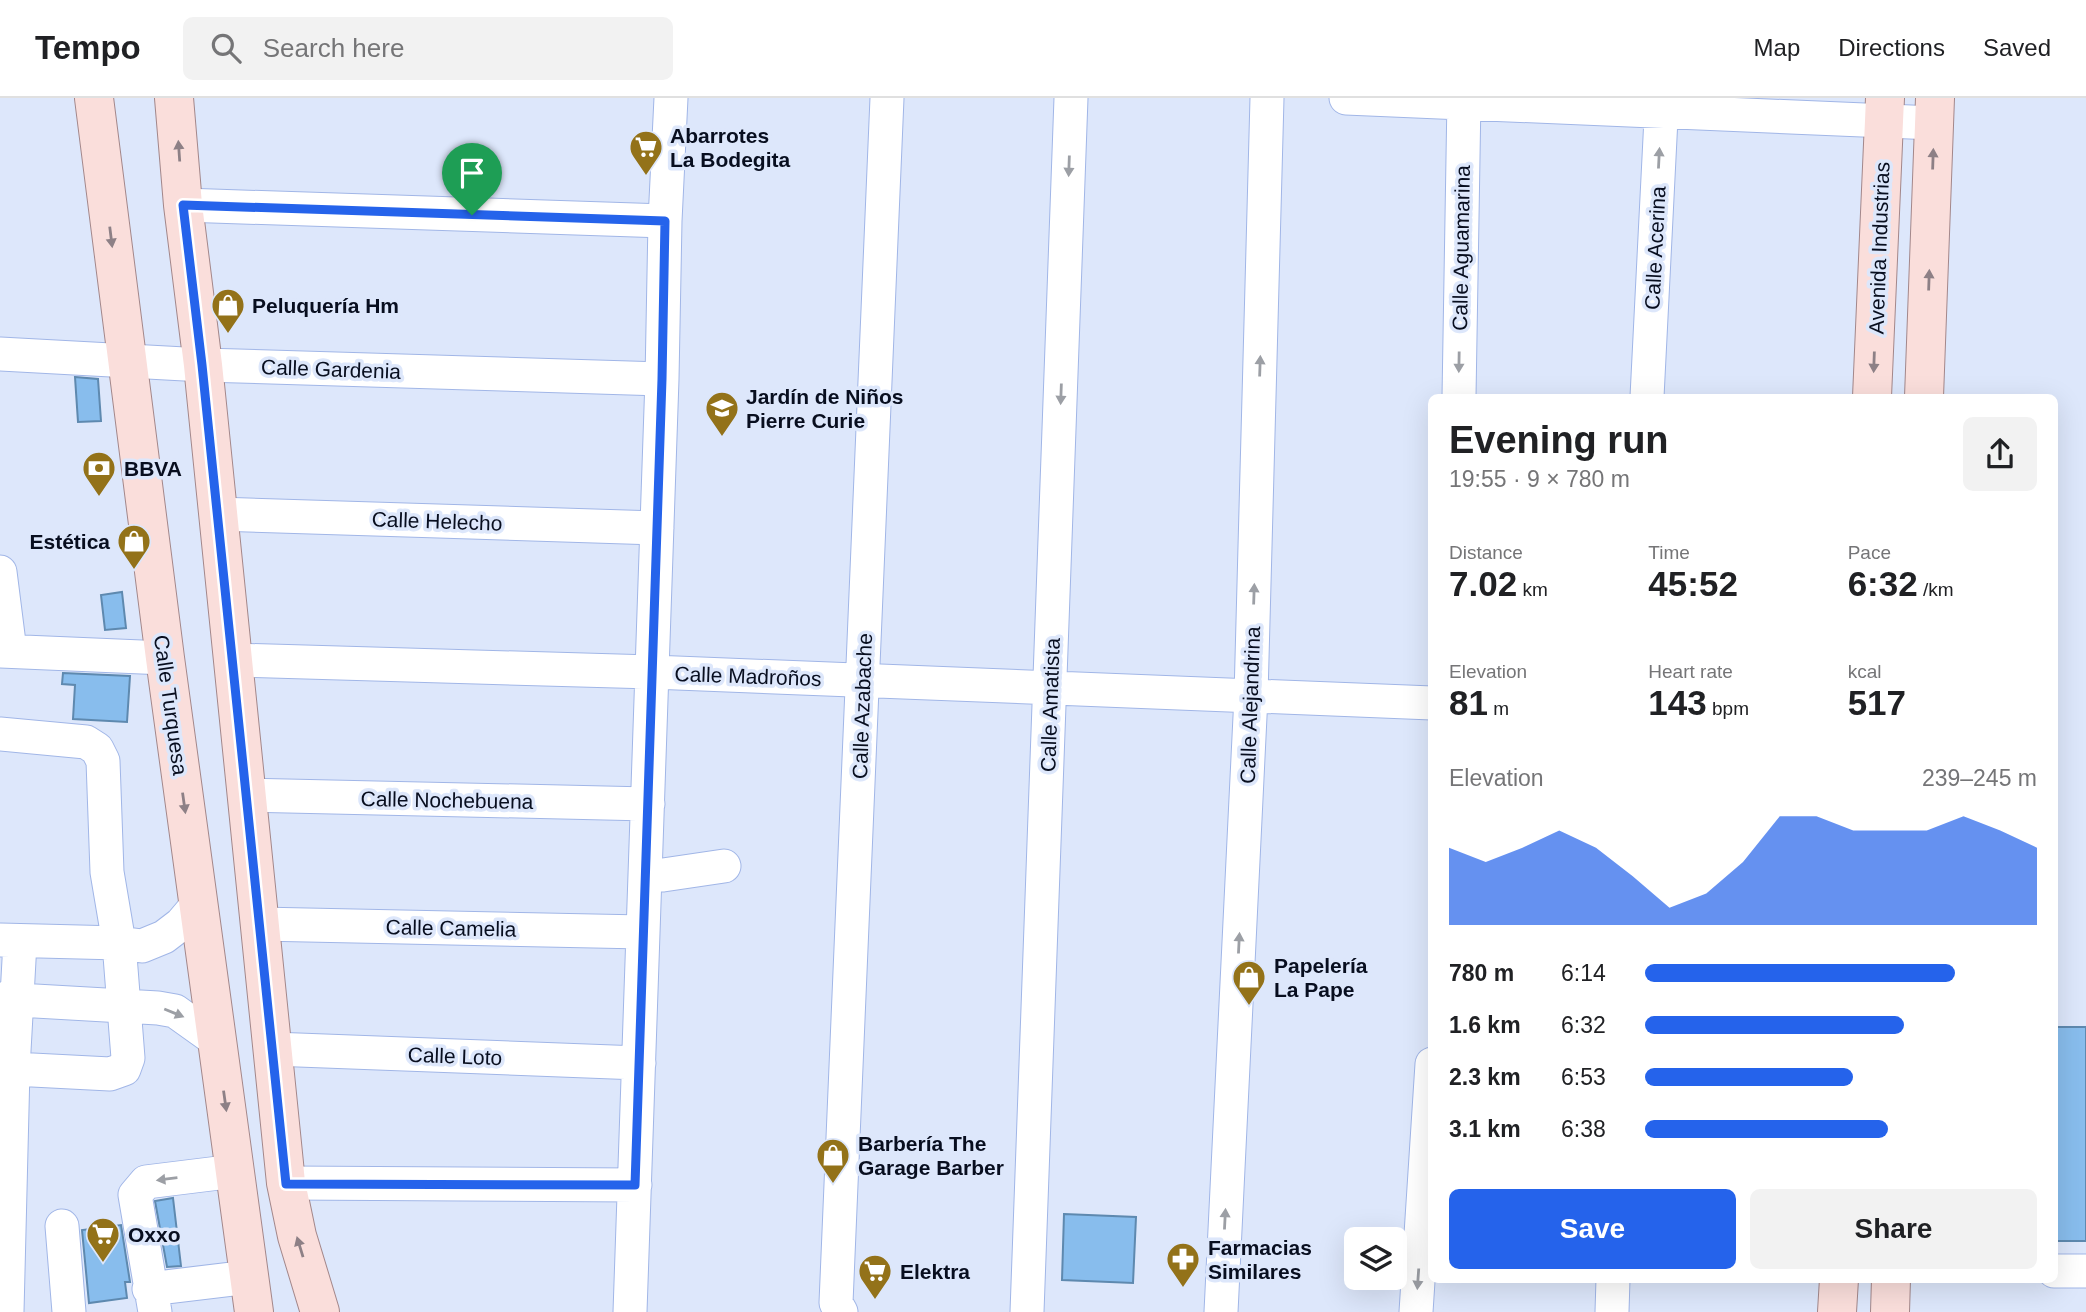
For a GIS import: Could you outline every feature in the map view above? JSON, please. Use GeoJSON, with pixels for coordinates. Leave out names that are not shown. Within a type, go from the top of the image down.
{"type":"FeatureCollection","features":[{"type":"Feature","properties":{"kind":"main road","name":"Calle Turquesa"},"geometry":{"type":"LineString","coordinates":[[94,98],[164,658],[252,1295]]}},
{"type":"Feature","properties":{"kind":"main road"},"geometry":{"type":"LineString","coordinates":[[174,98],[286,1184],[297,1236],[320,1312]]}},
{"type":"Feature","properties":{"kind":"main road","name":"Avenida Industrias"},"geometry":{"type":"LineString","coordinates":[[1872,394],[1884,109]]}},
{"type":"Feature","properties":{"kind":"main road"},"geometry":{"type":"LineString","coordinates":[[1924,394],[1935,110]]}},
{"type":"Feature","properties":{"kind":"main road"},"geometry":{"type":"LineString","coordinates":[[1838,1312],[1839,1283]]}},
{"type":"Feature","properties":{"kind":"main road"},"geometry":{"type":"LineString","coordinates":[[1890,1312],[1891,1283]]}},
{"type":"Feature","properties":{"kind":"street"},"geometry":{"type":"LineString","coordinates":[[630,1312],[671,98]]}},
{"type":"Feature","properties":{"kind":"street","name":"Calle Azabache"},"geometry":{"type":"LineString","coordinates":[[841,1312],[836,1303],[887,98]]}},
{"type":"Feature","properties":{"kind":"street","name":"Calle Amatista"},"geometry":{"type":"LineString","coordinates":[[1027,1312],[1071,98]]}},
{"type":"Feature","properties":{"kind":"street","name":"Calle Alejandrina"},"geometry":{"type":"LineString","coordinates":[[1221,1312],[1251,696],[1267,98]]}},
{"type":"Feature","properties":{"kind":"street"},"geometry":{"type":"LineString","coordinates":[[1346,98],[1935,110]]}},
{"type":"Feature","properties":{"kind":"street","name":"Calle Aguamarina"},"geometry":{"type":"LineString","coordinates":[[1459,394],[1464,100]]}},
{"type":"Feature","properties":{"kind":"street","name":"Calle Acerina"},"geometry":{"type":"LineString","coordinates":[[1647,394],[1662,105]]}},
{"type":"Feature","properties":{"kind":"street"},"geometry":{"type":"LineString","coordinates":[[183,205],[665,221]]}},
{"type":"Feature","properties":{"kind":"street","name":"Calle Gardenia"},"geometry":{"type":"LineString","coordinates":[[0,354],[202,365],[662,379]]}},
{"type":"Feature","properties":{"kind":"street","name":"Calle Helecho"},"geometry":{"type":"LineString","coordinates":[[218,514],[657,528]]}},
{"type":"Feature","properties":{"kind":"street"},"geometry":{"type":"LineString","coordinates":[[0,572],[5,651],[164,658]]}},
{"type":"Feature","properties":{"kind":"street","name":"Calle Madroños"},"geometry":{"type":"LineString","coordinates":[[233,660],[652,672],[1428,703]]}},
{"type":"Feature","properties":{"kind":"street"},"geometry":{"type":"LineString","coordinates":[[0,734],[86,742],[97,749],[103,761],[107,872],[119,943],[128,1058],[124,1069],[110,1074],[13,1069]]}},
{"type":"Feature","properties":{"kind":"street","name":"Calle Nochebuena"},"geometry":{"type":"LineString","coordinates":[[246,795],[648,804]]}},
{"type":"Feature","properties":{"kind":"street"},"geometry":{"type":"LineString","coordinates":[[645,875],[724,866]]}},
{"type":"Feature","properties":{"kind":"street"},"geometry":{"type":"LineString","coordinates":[[7,1312],[13,1069],[8,1000],[10,941],[119,943],[142,946],[164,937],[181,924],[198,904]]}},
{"type":"Feature","properties":{"kind":"street","name":"Calle Camelia"},"geometry":{"type":"LineString","coordinates":[[259,924],[643,932]]}},
{"type":"Feature","properties":{"kind":"street"},"geometry":{"type":"LineString","coordinates":[[8,1000],[158,1008],[175,1012],[217,1041]]}},
{"type":"Feature","properties":{"kind":"street","name":"Calle Loto"},"geometry":{"type":"LineString","coordinates":[[272,1049],[639,1063]]}},
{"type":"Feature","properties":{"kind":"street"},"geometry":{"type":"LineString","coordinates":[[1416,1312],[1428,1126]]}},
{"type":"Feature","properties":{"kind":"street"},"geometry":{"type":"LineString","coordinates":[[235,1171],[146,1182],[135,1195],[152,1300],[252,1295]]}},
{"type":"Feature","properties":{"kind":"street"},"geometry":{"type":"LineString","coordinates":[[286,1184],[635,1185]]}},
{"type":"Feature","properties":{"kind":"street"},"geometry":{"type":"LineString","coordinates":[[62,1226],[69,1312]]}},
{"type":"Feature","properties":{"kind":"street"},"geometry":{"type":"LineString","coordinates":[[2058,1271],[2086,1271]]}},
{"type":"Feature","properties":{"kind":"street"},"geometry":{"type":"LineString","coordinates":[[1612,1312],[1613,1283]]}},
{"type":"Feature","properties":{"kind":"building"},"geometry":{"type":"Polygon","coordinates":[[[75,377],[98,379],[101,421],[78,422],[75,377]]]}},
{"type":"Feature","properties":{"kind":"building"},"geometry":{"type":"Polygon","coordinates":[[[122,592],[126,628],[105,630],[101,595],[122,592]]]}},
{"type":"Feature","properties":{"kind":"building"},"geometry":{"type":"Polygon","coordinates":[[[63,673],[130,676],[127,722],[73,719],[75,685],[62,684],[63,673]]]}},
{"type":"Feature","properties":{"kind":"building"},"geometry":{"type":"Polygon","coordinates":[[[2058,1027],[2086,1027],[2086,1241],[2058,1241],[2058,1027]]]}},
{"type":"Feature","properties":{"kind":"building"},"geometry":{"type":"Polygon","coordinates":[[[173,1198],[181,1266],[167,1267],[155,1201],[173,1198]]]}},
{"type":"Feature","properties":{"kind":"building"},"geometry":{"type":"Polygon","coordinates":[[[1064,1214],[1136,1217],[1133,1283],[1062,1280],[1064,1214]]]}},
{"type":"Feature","properties":{"kind":"building","name":"Oxxo"},"geometry":{"type":"Polygon","coordinates":[[[121,1225],[130,1282],[125,1282],[127,1298],[89,1303],[82,1230],[121,1225]]]}},
{"type":"Feature","properties":{"kind":"place","name":"Abarrotes La Bodegita"},"geometry":{"type":"Point","coordinates":[646,177]}},
{"type":"Feature","properties":{"kind":"place","name":"Peluquería Hm"},"geometry":{"type":"Point","coordinates":[228,335]}},
{"type":"Feature","properties":{"kind":"place","name":"Jardín de Niños Pierre Curie"},"geometry":{"type":"Point","coordinates":[722,438]}},
{"type":"Feature","properties":{"kind":"place","name":"BBVA"},"geometry":{"type":"Point","coordinates":[99,498]}},
{"type":"Feature","properties":{"kind":"place","name":"Estética"},"geometry":{"type":"Point","coordinates":[134,571]}},
{"type":"Feature","properties":{"kind":"place","name":"Papelería La Pape"},"geometry":{"type":"Point","coordinates":[1249,1007]}},
{"type":"Feature","properties":{"kind":"place","name":"Barbería The Garage Barber"},"geometry":{"type":"Point","coordinates":[833,1185]}},
{"type":"Feature","properties":{"kind":"place","name":"Oxxo"},"geometry":{"type":"Point","coordinates":[103,1264]}},
{"type":"Feature","properties":{"kind":"place","name":"Farmacias Similares"},"geometry":{"type":"Point","coordinates":[1183,1289]}},
{"type":"Feature","properties":{"kind":"place","name":"Elektra"},"geometry":{"type":"Point","coordinates":[875,1301]}},
{"type":"Feature","properties":{"kind":"route"},"geometry":{"type":"LineString","coordinates":[[183,205],[472,215],[665,221],[635,1185],[286,1184],[202,365],[183,205]]}}]}
